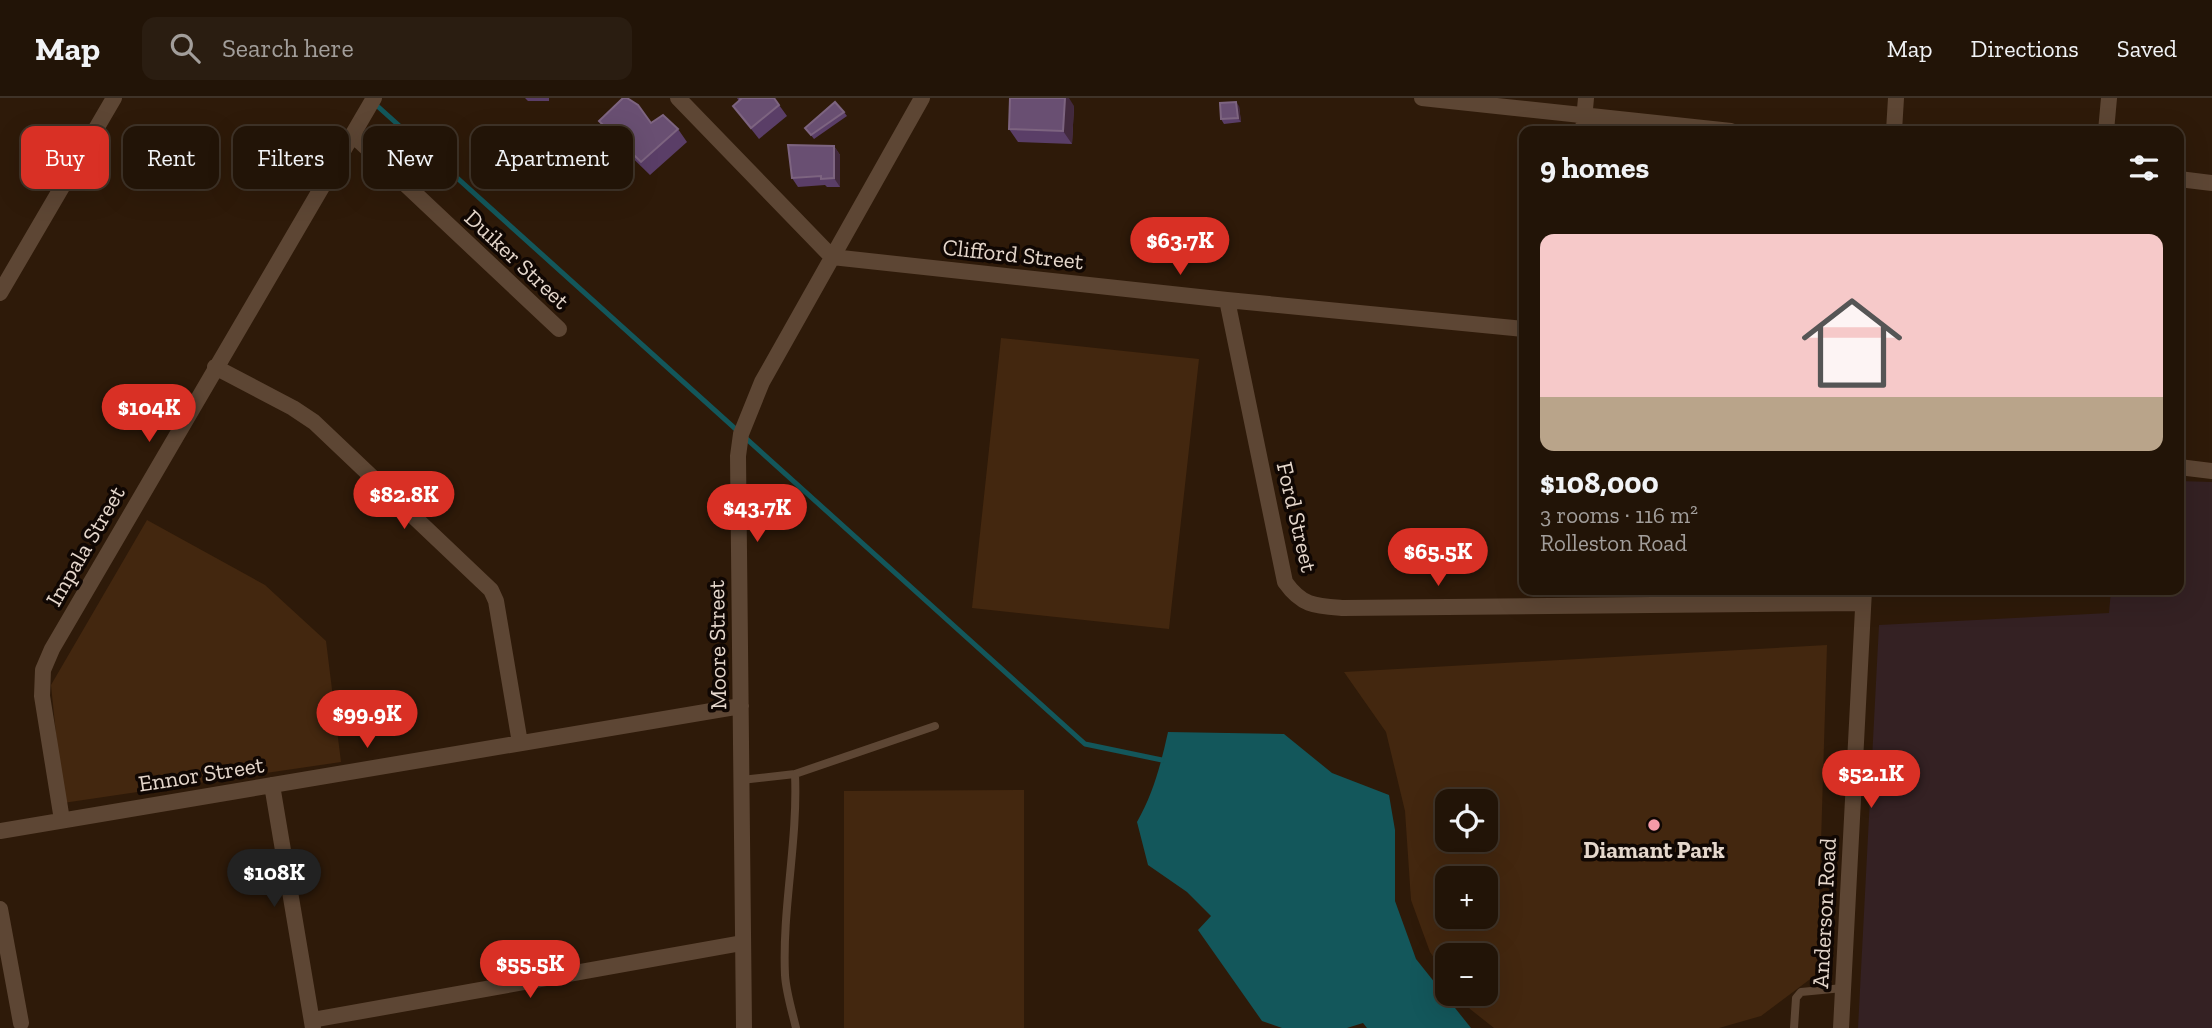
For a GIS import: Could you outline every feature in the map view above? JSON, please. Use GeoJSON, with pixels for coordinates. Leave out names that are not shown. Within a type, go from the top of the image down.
{"type":"FeatureCollection","features":[{"type":"Feature","properties":{"kind":"street"},"geometry":{"type":"LineString","coordinates":[[0,292],[114,98]]}},
{"type":"Feature","properties":{"kind":"street","name":"Impala Street"},"geometry":{"type":"LineString","coordinates":[[62,820],[42,696],[43,670],[52,649],[374,98]]}},
{"type":"Feature","properties":{"kind":"street"},"geometry":{"type":"LineString","coordinates":[[678,98],[832,257]]}},
{"type":"Feature","properties":{"kind":"street","name":"Moore Street"},"geometry":{"type":"LineString","coordinates":[[744,1028],[738,456],[741,434],[762,382],[922,98]]}},
{"type":"Feature","properties":{"kind":"street"},"geometry":{"type":"LineString","coordinates":[[1422,98],[1584,123],[1639,126]]}},
{"type":"Feature","properties":{"kind":"street"},"geometry":{"type":"LineString","coordinates":[[1584,123],[1586,98]]}},
{"type":"Feature","properties":{"kind":"street"},"geometry":{"type":"LineString","coordinates":[[1894,126],[1896,98]]}},
{"type":"Feature","properties":{"kind":"street"},"geometry":{"type":"LineString","coordinates":[[2106,126],[2109,98]]}},
{"type":"Feature","properties":{"kind":"street","name":"Duiker Street"},"geometry":{"type":"LineString","coordinates":[[353,135],[559,330]]}},
{"type":"Feature","properties":{"kind":"street"},"geometry":{"type":"LineString","coordinates":[[2184,180],[2212,183]]}},
{"type":"Feature","properties":{"kind":"street","name":"Clifford Street"},"geometry":{"type":"LineString","coordinates":[[832,257],[1519,329]]}},
{"type":"Feature","properties":{"kind":"street","name":"Ford Street"},"geometry":{"type":"LineString","coordinates":[[1227,300],[1285,582],[1293,593],[1307,603],[1343,608],[1553,597],[1863,596]]}},
{"type":"Feature","properties":{"kind":"street"},"geometry":{"type":"LineString","coordinates":[[215,367],[314,422],[491,590],[496,601],[520,743]]}},
{"type":"Feature","properties":{"kind":"street"},"geometry":{"type":"LineString","coordinates":[[2184,468],[2212,471]]}},
{"type":"Feature","properties":{"kind":"street","name":"Anderson Road"},"geometry":{"type":"LineString","coordinates":[[1841,1028],[1863,596]]}},
{"type":"Feature","properties":{"kind":"street","name":"Ennor Street"},"geometry":{"type":"LineString","coordinates":[[0,831],[741,706]]}},
{"type":"Feature","properties":{"kind":"street"},"geometry":{"type":"LineString","coordinates":[[272,785],[312,1024],[742,943]]}},
{"type":"Feature","properties":{"kind":"street"},"geometry":{"type":"LineString","coordinates":[[0,909],[21,1023]]}},
{"type":"Feature","properties":{"kind":"lane"},"geometry":{"type":"LineString","coordinates":[[741,780],[795,774],[934,726]]}},
{"type":"Feature","properties":{"kind":"lane"},"geometry":{"type":"LineString","coordinates":[[795,774],[795,840],[785,976],[796,1028]]}},
{"type":"Feature","properties":{"kind":"lane"},"geometry":{"type":"LineString","coordinates":[[1794,1028],[1796,998],[1801,992],[1843,988]]}},
{"type":"Feature","properties":{"kind":"shaded area"},"geometry":{"type":"Polygon","coordinates":[[[1001,338],[1199,359],[1169,629],[972,608],[1001,338]]]}},
{"type":"Feature","properties":{"kind":"shaded area"},"geometry":{"type":"Polygon","coordinates":[[[2184,481],[2212,482],[2212,1028],[1858,1028],[1879,625],[2109,613],[2111,595],[2184,595],[2184,481]]]}},
{"type":"Feature","properties":{"kind":"shaded area"},"geometry":{"type":"Polygon","coordinates":[[[147,520],[265,585],[326,641],[341,762],[63,803],[51,685],[147,520]]]}},
{"type":"Feature","properties":{"kind":"shaded area","name":"Diamant Park"},"geometry":{"type":"Polygon","coordinates":[[[1827,645],[1817,974],[1761,1016],[1719,1028],[1494,1028],[1468,1006],[1498,1006],[1498,943],[1435,943],[1435,959],[1411,900],[1405,811],[1386,732],[1344,672],[1827,645]]]}},
{"type":"Feature","properties":{"kind":"shaded area"},"geometry":{"type":"Polygon","coordinates":[[[1024,790],[1024,1028],[844,1028],[844,791],[1024,790]]]}},
{"type":"Feature","properties":{"kind":"water"},"geometry":{"type":"Polygon","coordinates":[[[1168,732],[1284,734],[1332,773],[1389,795],[1395,830],[1395,901],[1416,959],[1435,983],[1435,1006],[1453,1006],[1471,1028],[1367,1028],[1363,1023],[1347,1028],[1282,1028],[1262,1021],[1198,930],[1211,916],[1187,892],[1148,865],[1137,822],[1148,801],[1168,732]]]}},
{"type":"Feature","properties":{"kind":"building"},"geometry":{"type":"Polygon","coordinates":[[[623,98],[627,98],[638,105],[651,123],[663,115],[678,129],[641,162],[633,154],[633,126],[604,126],[599,121],[623,98]]]}},
{"type":"Feature","properties":{"kind":"building"},"geometry":{"type":"Polygon","coordinates":[[[740,98],[774,98],[779,105],[751,128],[733,106],[740,98]]]}},
{"type":"Feature","properties":{"kind":"building"},"geometry":{"type":"Polygon","coordinates":[[[1010,98],[1065,98],[1063,131],[1009,129],[1010,98]]]}},
{"type":"Feature","properties":{"kind":"building"},"geometry":{"type":"Polygon","coordinates":[[[835,102],[844,112],[811,135],[805,128],[835,102]]]}},
{"type":"Feature","properties":{"kind":"building"},"geometry":{"type":"Polygon","coordinates":[[[1236,102],[1238,118],[1221,119],[1220,103],[1236,102]]]}},
{"type":"Feature","properties":{"kind":"building"},"geometry":{"type":"Polygon","coordinates":[[[788,145],[834,146],[834,178],[792,178],[788,145]]]}},
{"type":"Feature","properties":{"kind":"waterway"},"geometry":{"type":"LineString","coordinates":[[374,103],[1085,744],[1162,760]]}},
{"type":"Feature","properties":{"kind":"place","name":"Diamant Park"},"geometry":{"type":"Point","coordinates":[1654,825]}}]}
